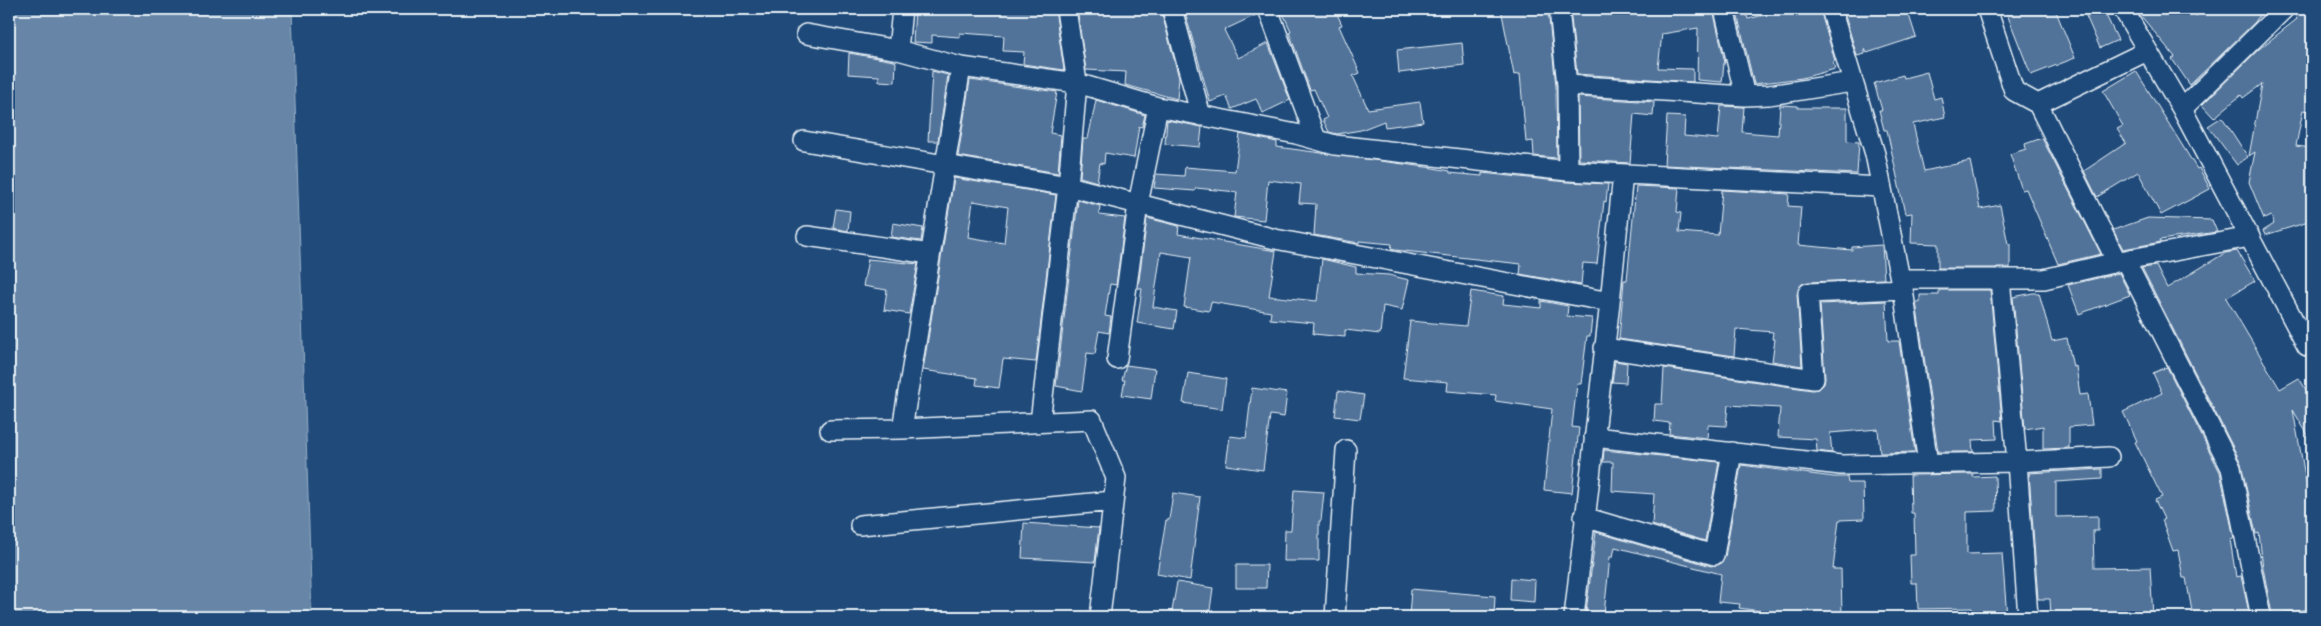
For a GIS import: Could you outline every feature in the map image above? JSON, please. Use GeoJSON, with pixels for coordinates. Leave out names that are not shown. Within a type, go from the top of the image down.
{"type":"FeatureCollection","features":[{"type":"Feature","properties":{"kind":"street"},"geometry":{"type":"LineString","coordinates":[[898,50],[902,9]]}},
{"type":"Feature","properties":{"kind":"street"},"geometry":{"type":"LineString","coordinates":[[1040,422],[1068,186],[1077,83],[1066,9]]}},
{"type":"Feature","properties":{"kind":"street"},"geometry":{"type":"LineString","coordinates":[[1172,9],[1201,116]]}},
{"type":"Feature","properties":{"kind":"street"},"geometry":{"type":"LineString","coordinates":[[1268,9],[1316,139]]}},
{"type":"Feature","properties":{"kind":"street"},"geometry":{"type":"LineString","coordinates":[[1559,9],[1567,85],[1568,171]]}},
{"type":"Feature","properties":{"kind":"street"},"geometry":{"type":"LineString","coordinates":[[1724,9],[1745,96]]}},
{"type":"Feature","properties":{"kind":"street"},"geometry":{"type":"LineString","coordinates":[[1831,9],[1875,154],[1901,284],[1928,464]]}},
{"type":"Feature","properties":{"kind":"street"},"geometry":{"type":"LineString","coordinates":[[1987,9],[2014,91],[2038,104],[2231,468],[2260,617]]}},
{"type":"Feature","properties":{"kind":"street"},"geometry":{"type":"LineString","coordinates":[[2123,9],[2182,109],[2310,350]]}},
{"type":"Feature","properties":{"kind":"street"},"geometry":{"type":"LineString","coordinates":[[2182,109],[2284,9]]}},
{"type":"Feature","properties":{"kind":"street"},"geometry":{"type":"LineString","coordinates":[[806,34],[898,50],[961,67],[1077,83],[1158,108],[1316,139],[1335,145],[1568,171],[1881,187]]}},
{"type":"Feature","properties":{"kind":"street"},"geometry":{"type":"LineString","coordinates":[[2038,104],[2147,51]]}},
{"type":"Feature","properties":{"kind":"street"},"geometry":{"type":"LineString","coordinates":[[902,429],[961,67]]}},
{"type":"Feature","properties":{"kind":"street"},"geometry":{"type":"LineString","coordinates":[[1567,85],[1745,96],[1769,95],[1852,82]]}},
{"type":"Feature","properties":{"kind":"street"},"geometry":{"type":"LineString","coordinates":[[1117,359],[1138,204],[1158,108]]}},
{"type":"Feature","properties":{"kind":"street"},"geometry":{"type":"LineString","coordinates":[[804,141],[1068,186],[1275,239],[1610,302]]}},
{"type":"Feature","properties":{"kind":"street"},"geometry":{"type":"LineString","coordinates":[[1574,617],[1623,174]]}},
{"type":"Feature","properties":{"kind":"street"},"geometry":{"type":"LineString","coordinates":[[807,236],[930,254]]}},
{"type":"Feature","properties":{"kind":"street"},"geometry":{"type":"LineString","coordinates":[[1604,348],[1814,379],[1808,293],[1901,284],[2000,279],[2044,279],[2121,261],[2250,237]]}},
{"type":"Feature","properties":{"kind":"street"},"geometry":{"type":"LineString","coordinates":[[2000,279],[2017,462],[2028,617]]}},
{"type":"Feature","properties":{"kind":"street"},"geometry":{"type":"LineString","coordinates":[[830,430],[902,429],[1092,420],[1116,478],[1100,617]]}},
{"type":"Feature","properties":{"kind":"street"},"geometry":{"type":"LineString","coordinates":[[1594,437],[1841,465],[2017,462],[2109,457]]}},
{"type":"Feature","properties":{"kind":"street"},"geometry":{"type":"LineString","coordinates":[[1335,617],[1346,450]]}},
{"type":"Feature","properties":{"kind":"street"},"geometry":{"type":"LineString","coordinates":[[1584,517],[1714,556],[1732,452]]}},
{"type":"Feature","properties":{"kind":"street"},"geometry":{"type":"LineString","coordinates":[[860,525],[1113,501]]}},
{"type":"Feature","properties":{"kind":"water"},"geometry":{"type":"Polygon","coordinates":[[[9,9],[292,9],[312,617],[9,617],[9,9]]]}},
{"type":"Feature","properties":{"kind":"building"},"geometry":{"type":"Polygon","coordinates":[[[915,9],[960,11],[961,9],[1055,9],[1064,70],[1023,64],[1024,52],[1003,51],[1004,36],[960,33],[960,37],[932,35],[932,43],[913,42],[915,9]]]}},
{"type":"Feature","properties":{"kind":"building"},"geometry":{"type":"Polygon","coordinates":[[[1077,9],[1161,10],[1179,78],[1177,99],[1125,85],[1126,72],[1086,70],[1077,9]]]}},
{"type":"Feature","properties":{"kind":"building"},"geometry":{"type":"Polygon","coordinates":[[[1184,9],[1257,9],[1258,14],[1224,30],[1238,58],[1268,43],[1290,100],[1263,113],[1256,99],[1232,109],[1226,96],[1210,102],[1184,9]]]}},
{"type":"Feature","properties":{"kind":"building"},"geometry":{"type":"Polygon","coordinates":[[[1281,9],[1335,9],[1342,25],[1339,26],[1360,73],[1353,76],[1368,109],[1420,102],[1423,122],[1385,127],[1384,121],[1361,130],[1337,134],[1329,132],[1323,120],[1327,118],[1314,89],[1310,90],[1289,32],[1291,31],[1281,9]]]}},
{"type":"Feature","properties":{"kind":"building"},"geometry":{"type":"Polygon","coordinates":[[[1501,9],[1548,9],[1556,86],[1557,158],[1534,156],[1533,141],[1526,142],[1520,74],[1514,75],[1501,9]]]}},
{"type":"Feature","properties":{"kind":"building"},"geometry":{"type":"Polygon","coordinates":[[[1570,9],[1713,9],[1725,63],[1722,82],[1697,80],[1698,28],[1662,34],[1658,68],[1693,69],[1693,82],[1577,74],[1570,9]]]}},
{"type":"Feature","properties":{"kind":"building"},"geometry":{"type":"Polygon","coordinates":[[[1736,9],[1745,9],[1748,19],[1779,11],[1778,9],[1820,9],[1835,61],[1833,62],[1835,69],[1802,78],[1754,84],[1736,9]]]}},
{"type":"Feature","properties":{"kind":"building"},"geometry":{"type":"Polygon","coordinates":[[[1843,9],[1907,9],[1916,37],[1867,53],[1865,49],[1865,54],[1857,56],[1843,9]]]}},
{"type":"Feature","properties":{"kind":"building"},"geometry":{"type":"Polygon","coordinates":[[[2005,9],[2055,9],[2075,58],[2031,75],[2005,9]]]}},
{"type":"Feature","properties":{"kind":"building"},"geometry":{"type":"Polygon","coordinates":[[[2083,9],[2103,9],[2118,40],[2100,48],[2083,9]]]}},
{"type":"Feature","properties":{"kind":"building"},"geometry":{"type":"Polygon","coordinates":[[[2149,9],[2190,9],[2196,16],[2206,9],[2264,9],[2255,22],[2190,85],[2172,59],[2175,57],[2141,16],[2149,9]]]}},
{"type":"Feature","properties":{"kind":"building"},"geometry":{"type":"Polygon","coordinates":[[[2305,9],[2312,9],[2312,112],[2303,110],[2296,146],[2312,148],[2312,221],[2265,235],[2263,231],[2274,224],[2271,216],[2264,219],[2249,182],[2255,152],[2249,156],[2262,84],[2243,98],[2241,95],[2214,118],[2202,105],[2259,49],[2297,19],[2295,17],[2305,9]]]}},
{"type":"Feature","properties":{"kind":"building"},"geometry":{"type":"Polygon","coordinates":[[[1462,43],[1464,65],[1399,73],[1397,50],[1462,43]]]}},
{"type":"Feature","properties":{"kind":"building"},"geometry":{"type":"Polygon","coordinates":[[[849,53],[896,62],[895,82],[879,81],[879,76],[848,74],[849,53]]]}},
{"type":"Feature","properties":{"kind":"building"},"geometry":{"type":"Polygon","coordinates":[[[932,71],[948,75],[938,141],[928,141],[932,71]]]}},
{"type":"Feature","properties":{"kind":"building"},"geometry":{"type":"Polygon","coordinates":[[[2136,71],[2197,169],[2199,168],[2210,189],[2161,215],[2138,172],[2097,197],[2084,171],[2126,143],[2117,129],[2123,126],[2103,91],[2136,71]]]}},
{"type":"Feature","properties":{"kind":"building"},"geometry":{"type":"Polygon","coordinates":[[[1927,72],[1934,99],[1941,97],[1945,117],[1913,124],[1924,171],[1970,161],[1980,209],[2000,205],[2008,244],[2010,244],[2010,268],[1938,268],[1938,244],[1911,243],[1912,213],[1905,214],[1887,130],[1884,130],[1879,110],[1882,110],[1874,83],[1903,75],[1904,78],[1927,72]]]}},
{"type":"Feature","properties":{"kind":"building"},"geometry":{"type":"Polygon","coordinates":[[[970,80],[1057,92],[1050,133],[1061,135],[1058,173],[958,156],[970,80]]]}},
{"type":"Feature","properties":{"kind":"building"},"geometry":{"type":"Polygon","coordinates":[[[1578,97],[1654,102],[1653,116],[1634,114],[1630,163],[1579,160],[1578,97]]]}},
{"type":"Feature","properties":{"kind":"building"},"geometry":{"type":"Polygon","coordinates":[[[1096,100],[1145,115],[1142,127],[1139,126],[1134,158],[1105,153],[1104,164],[1100,163],[1097,182],[1080,177],[1083,139],[1088,139],[1096,100]]]}},
{"type":"Feature","properties":{"kind":"building"},"geometry":{"type":"Polygon","coordinates":[[[1780,105],[1798,106],[1798,108],[1847,108],[1847,141],[1859,142],[1857,174],[1664,165],[1667,116],[1685,117],[1684,136],[1718,139],[1721,106],[1744,107],[1742,132],[1778,135],[1780,105]]]}},
{"type":"Feature","properties":{"kind":"building"},"geometry":{"type":"Polygon","coordinates":[[[2222,117],[2248,157],[2237,165],[2208,126],[2222,117]]]}},
{"type":"Feature","properties":{"kind":"building"},"geometry":{"type":"Polygon","coordinates":[[[1167,120],[1202,127],[1200,147],[1165,144],[1167,120]]]}},
{"type":"Feature","properties":{"kind":"building"},"geometry":{"type":"Polygon","coordinates":[[[1240,134],[1277,142],[1277,147],[1433,168],[1450,171],[1450,173],[1482,176],[1482,173],[1567,182],[1608,184],[1606,202],[1604,201],[1597,264],[1583,263],[1581,285],[1520,274],[1521,264],[1395,250],[1391,249],[1392,244],[1359,241],[1359,243],[1314,235],[1316,204],[1299,203],[1301,184],[1268,180],[1264,220],[1234,217],[1237,192],[1196,188],[1195,191],[1154,188],[1156,174],[1184,176],[1185,167],[1235,171],[1240,134]]]}},
{"type":"Feature","properties":{"kind":"building"},"geometry":{"type":"Polygon","coordinates":[[[2042,138],[2101,254],[2058,264],[2026,189],[2022,190],[2010,154],[2026,149],[2025,144],[2042,138]]]}},
{"type":"Feature","properties":{"kind":"building"},"geometry":{"type":"Polygon","coordinates":[[[954,178],[1056,195],[1036,362],[1003,359],[999,388],[976,385],[977,378],[923,370],[954,178]],[[973,201],[968,237],[1004,243],[1008,207],[973,201]]]}},
{"type":"Feature","properties":{"kind":"building"},"geometry":{"type":"Polygon","coordinates":[[[1636,186],[1679,188],[1677,212],[1681,213],[1679,232],[1718,235],[1722,190],[1789,194],[1788,206],[1801,207],[1798,245],[1852,250],[1852,247],[1882,245],[1884,279],[1808,282],[1802,284],[1797,294],[1802,366],[1772,361],[1775,339],[1772,339],[1773,332],[1736,329],[1734,356],[1619,339],[1624,280],[1627,280],[1636,186]]]}},
{"type":"Feature","properties":{"kind":"building"},"geometry":{"type":"Polygon","coordinates":[[[1078,200],[1100,206],[1099,215],[1125,218],[1116,285],[1110,284],[1105,316],[1111,317],[1109,333],[1099,331],[1095,354],[1087,353],[1082,391],[1056,386],[1078,200]]]}},
{"type":"Feature","properties":{"kind":"building"},"geometry":{"type":"Polygon","coordinates":[[[836,209],[850,211],[848,231],[833,228],[836,209]]]}},
{"type":"Feature","properties":{"kind":"building"},"geometry":{"type":"Polygon","coordinates":[[[1147,218],[1179,226],[1178,234],[1276,251],[1269,296],[1317,301],[1322,259],[1356,267],[1356,273],[1389,275],[1409,280],[1402,310],[1383,306],[1380,334],[1345,330],[1345,337],[1313,334],[1314,323],[1270,319],[1271,312],[1211,302],[1209,311],[1184,307],[1191,257],[1161,252],[1153,307],[1177,311],[1174,329],[1137,323],[1142,289],[1138,288],[1147,218]]]}},
{"type":"Feature","properties":{"kind":"building"},"geometry":{"type":"Polygon","coordinates":[[[2148,218],[2212,220],[2217,232],[2160,240],[2161,242],[2123,249],[2113,230],[2148,218]]]}},
{"type":"Feature","properties":{"kind":"building"},"geometry":{"type":"Polygon","coordinates":[[[893,223],[923,228],[921,241],[891,237],[893,223]]]}},
{"type":"Feature","properties":{"kind":"building"},"geometry":{"type":"Polygon","coordinates":[[[2237,251],[2255,281],[2226,298],[2280,389],[2299,378],[2312,400],[2312,442],[2293,410],[2312,515],[2312,609],[2272,614],[2263,568],[2259,533],[2256,534],[2241,463],[2142,268],[2156,266],[2167,288],[2225,253],[2237,251]]]}},
{"type":"Feature","properties":{"kind":"building"},"geometry":{"type":"Polygon","coordinates":[[[868,259],[918,264],[909,314],[884,310],[887,290],[863,286],[868,259]]]}},
{"type":"Feature","properties":{"kind":"building"},"geometry":{"type":"Polygon","coordinates":[[[2119,273],[2130,295],[2079,314],[2068,285],[2119,273]]]}},
{"type":"Feature","properties":{"kind":"building"},"geometry":{"type":"Polygon","coordinates":[[[1939,290],[1990,290],[2002,421],[1996,420],[1997,439],[1972,440],[1973,452],[1938,452],[1916,302],[1920,302],[1920,295],[1939,295],[1939,290]]]}},
{"type":"Feature","properties":{"kind":"building"},"geometry":{"type":"Polygon","coordinates":[[[1471,291],[1504,296],[1503,304],[1541,308],[1541,301],[1568,306],[1567,316],[1592,318],[1590,336],[1587,336],[1581,384],[1577,384],[1572,427],[1579,428],[1572,493],[1544,490],[1552,409],[1495,401],[1496,395],[1447,391],[1448,382],[1403,378],[1410,321],[1466,326],[1471,291]]]}},
{"type":"Feature","properties":{"kind":"building"},"geometry":{"type":"Polygon","coordinates":[[[2039,293],[2052,341],[2067,338],[2073,367],[2076,366],[2080,395],[2088,394],[2092,425],[2069,427],[2069,448],[2043,449],[2043,426],[2025,429],[2013,297],[2039,293]]]}},
{"type":"Feature","properties":{"kind":"building"},"geometry":{"type":"Polygon","coordinates":[[[1886,301],[1888,341],[1899,341],[1915,452],[1880,453],[1878,429],[1830,433],[1832,453],[1817,451],[1816,439],[1778,437],[1780,408],[1728,405],[1726,426],[1708,425],[1707,438],[1669,434],[1670,423],[1654,421],[1655,404],[1662,404],[1664,368],[1812,390],[1819,389],[1824,384],[1825,378],[1820,304],[1886,301]]]}},
{"type":"Feature","properties":{"kind":"building"},"geometry":{"type":"Polygon","coordinates":[[[1615,361],[1627,363],[1626,383],[1612,382],[1615,361]]]}},
{"type":"Feature","properties":{"kind":"building"},"geometry":{"type":"Polygon","coordinates":[[[1126,365],[1155,369],[1151,399],[1122,395],[1125,380],[1122,380],[1126,365]]]}},
{"type":"Feature","properties":{"kind":"building"},"geometry":{"type":"Polygon","coordinates":[[[2167,367],[2220,472],[2234,538],[2230,539],[2236,577],[2241,576],[2250,617],[2193,617],[2186,578],[2183,578],[2178,550],[2173,551],[2162,520],[2164,519],[2155,500],[2162,497],[2135,442],[2137,441],[2123,412],[2162,393],[2153,373],[2167,367]]]}},
{"type":"Feature","properties":{"kind":"building"},"geometry":{"type":"Polygon","coordinates":[[[1188,373],[1226,379],[1222,409],[1183,403],[1188,373]]]}},
{"type":"Feature","properties":{"kind":"building"},"geometry":{"type":"Polygon","coordinates":[[[1252,388],[1287,393],[1284,417],[1270,415],[1263,470],[1226,465],[1230,436],[1246,438],[1252,388]]]}},
{"type":"Feature","properties":{"kind":"building"},"geometry":{"type":"Polygon","coordinates":[[[1338,391],[1364,395],[1360,419],[1335,416],[1338,391]]]}},
{"type":"Feature","properties":{"kind":"building"},"geometry":{"type":"Polygon","coordinates":[[[1604,450],[1719,462],[1705,541],[1652,525],[1654,494],[1612,491],[1613,462],[1603,462],[1604,450]]]}},
{"type":"Feature","properties":{"kind":"building"},"geometry":{"type":"Polygon","coordinates":[[[1741,465],[1847,477],[1848,483],[1863,483],[1864,519],[1839,520],[1833,569],[1841,569],[1842,617],[1780,614],[1739,608],[1740,604],[1718,602],[1721,574],[1615,547],[1613,557],[1610,557],[1604,614],[1586,612],[1596,532],[1711,566],[1722,563],[1725,557],[1741,465]]]}},
{"type":"Feature","properties":{"kind":"building"},"geometry":{"type":"Polygon","coordinates":[[[2102,469],[2102,479],[2056,482],[2056,517],[2098,516],[2098,531],[2093,531],[2094,568],[2150,567],[2153,617],[2051,617],[2050,599],[2038,599],[2029,473],[2102,469]]]}},
{"type":"Feature","properties":{"kind":"building"},"geometry":{"type":"Polygon","coordinates":[[[1973,474],[1973,477],[1995,476],[1996,511],[1967,512],[1967,554],[2002,553],[2007,617],[1972,617],[1972,608],[1918,609],[1917,583],[1911,583],[1910,555],[1915,555],[1914,513],[1911,513],[1910,475],[1973,474]]]}},
{"type":"Feature","properties":{"kind":"building"},"geometry":{"type":"Polygon","coordinates":[[[1294,490],[1324,492],[1321,521],[1319,521],[1319,561],[1284,561],[1285,530],[1291,530],[1294,490]]]}},
{"type":"Feature","properties":{"kind":"building"},"geometry":{"type":"Polygon","coordinates":[[[1173,493],[1200,497],[1190,580],[1157,574],[1166,520],[1169,520],[1173,493]]]}},
{"type":"Feature","properties":{"kind":"building"},"geometry":{"type":"Polygon","coordinates":[[[1024,523],[1099,528],[1095,562],[1022,558],[1024,523]]]}},
{"type":"Feature","properties":{"kind":"building"},"geometry":{"type":"Polygon","coordinates":[[[1236,565],[1267,565],[1266,588],[1236,588],[1236,565]]]}},
{"type":"Feature","properties":{"kind":"building"},"geometry":{"type":"Polygon","coordinates":[[[1511,578],[1535,580],[1534,602],[1510,600],[1511,578]]]}},
{"type":"Feature","properties":{"kind":"building"},"geometry":{"type":"Polygon","coordinates":[[[1177,582],[1213,588],[1209,617],[1171,617],[1177,582]]]}},
{"type":"Feature","properties":{"kind":"building"},"geometry":{"type":"Polygon","coordinates":[[[1411,589],[1495,596],[1494,617],[1409,617],[1411,589]]]}}]}
